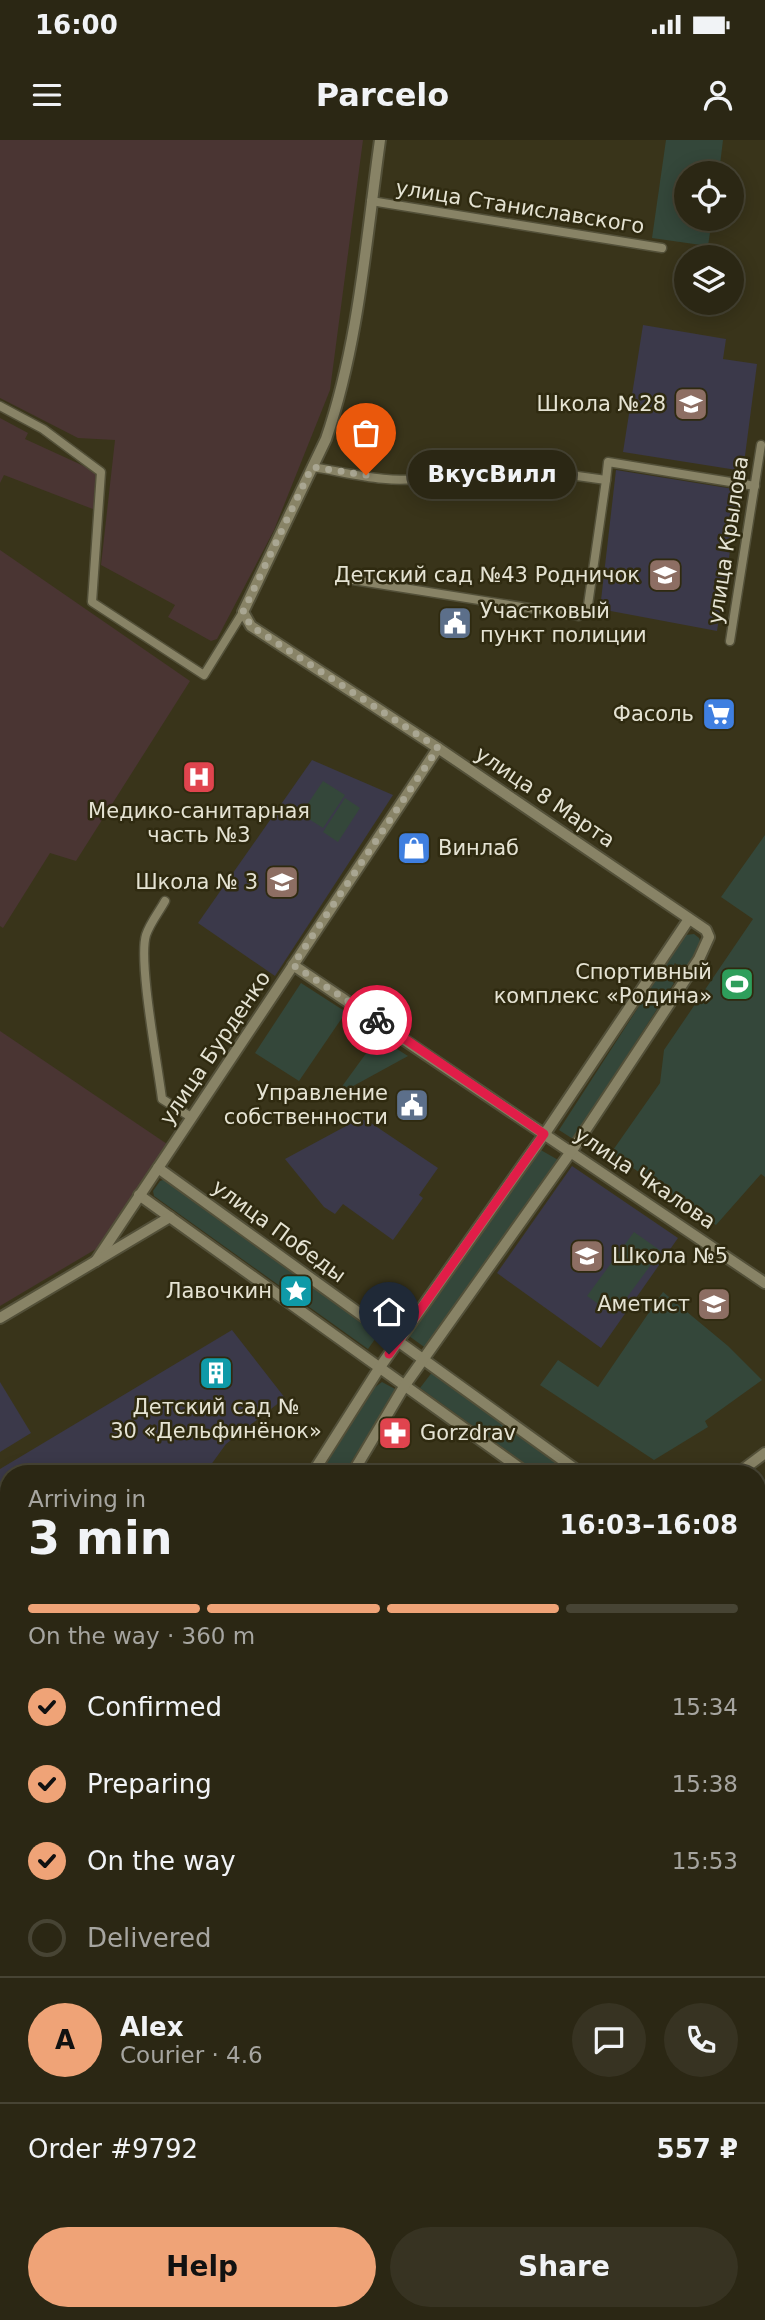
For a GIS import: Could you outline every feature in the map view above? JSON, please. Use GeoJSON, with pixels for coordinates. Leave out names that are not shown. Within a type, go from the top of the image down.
{"type":"FeatureCollection","features":[{"type":"Feature","properties":{"kind":"street"},"geometry":{"type":"LineString","coordinates":[[0,406],[43,429],[101,472],[92,602],[204,675],[243,612],[312,467],[335,411],[349,356],[380,140]]}},
{"type":"Feature","properties":{"kind":"street","name":"улица Станиславского"},"geometry":{"type":"LineString","coordinates":[[371,201],[662,248]]}},
{"type":"Feature","properties":{"kind":"street","name":"улица Крылова"},"geometry":{"type":"LineString","coordinates":[[730,641],[761,445]]}},
{"type":"Feature","properties":{"kind":"street"},"geometry":{"type":"LineString","coordinates":[[312,467],[403,480],[422,478],[449,462],[462,460],[606,480]]}},
{"type":"Feature","properties":{"kind":"street"},"geometry":{"type":"LineString","coordinates":[[347,579],[579,616],[589,605],[608,462],[755,485]]}},
{"type":"Feature","properties":{"kind":"street","name":"улица 8 Марта"},"geometry":{"type":"LineString","coordinates":[[243,612],[251,626],[438,748],[706,930],[708,944],[571,1153],[405,1385],[357,1465]]}},
{"type":"Feature","properties":{"kind":"street","name":"улица Бурденко"},"geometry":{"type":"LineString","coordinates":[[96,1261],[438,748]]}},
{"type":"Feature","properties":{"kind":"street"},"geometry":{"type":"LineString","coordinates":[[166,901],[150,926],[144,944],[150,1000],[162,1099],[191,1117]]}},
{"type":"Feature","properties":{"kind":"street"},"geometry":{"type":"LineString","coordinates":[[318,1465],[380,1367],[544,1134],[689,919]]}},
{"type":"Feature","properties":{"kind":"street","name":"улица Чкалова"},"geometry":{"type":"LineString","coordinates":[[293,965],[765,1283]]}},
{"type":"Feature","properties":{"kind":"street","name":"улица Победы"},"geometry":{"type":"LineString","coordinates":[[158,1168],[570,1465]]}},
{"type":"Feature","properties":{"kind":"street"},"geometry":{"type":"LineString","coordinates":[[139,1195],[516,1465]]}},
{"type":"Feature","properties":{"kind":"street"},"geometry":{"type":"LineString","coordinates":[[0,1318],[170,1217]]}},
{"type":"Feature","properties":{"kind":"street"},"geometry":{"type":"LineString","coordinates":[[748,1465],[765,1452]]}},
{"type":"Feature","properties":{"kind":"shaded area"},"geometry":{"type":"Polygon","coordinates":[[[0,140],[363,140],[330,390],[274,530],[217,639],[211,641],[168,617],[175,605],[101,565],[115,440],[78,438],[0,398],[0,140]]]}},
{"type":"Feature","properties":{"kind":"shaded area","name":"Школа №28"},"geometry":{"type":"Polygon","coordinates":[[[643,325],[726,339],[723,359],[757,364],[743,471],[623,452],[643,325]]]}},
{"type":"Feature","properties":{"kind":"shaded area"},"geometry":{"type":"Polygon","coordinates":[[[0,418],[28,433],[25,439],[97,472],[98,511],[4,475],[0,483],[0,418]]]}},
{"type":"Feature","properties":{"kind":"shaded area","name":"Детский сад №43 Родничок"},"geometry":{"type":"Polygon","coordinates":[[[616,470],[740,490],[717,631],[600,609],[616,470]]]}},
{"type":"Feature","properties":{"kind":"shaded area"},"geometry":{"type":"Polygon","coordinates":[[[0,550],[190,681],[76,861],[50,853],[3,928],[0,926],[0,550]]]}},
{"type":"Feature","properties":{"kind":"shaded area","name":"Школа № 3"},"geometry":{"type":"Polygon","coordinates":[[[312,760],[393,795],[275,976],[198,923],[312,760]]]}},
{"type":"Feature","properties":{"kind":"shaded area"},"geometry":{"type":"Polygon","coordinates":[[[0,1031],[167,1144],[101,1246],[0,1306],[0,1031]]]}},
{"type":"Feature","properties":{"kind":"shaded area"},"geometry":{"type":"Polygon","coordinates":[[[359,1119],[368,1121],[438,1168],[419,1195],[423,1198],[393,1240],[343,1204],[335,1214],[324,1207],[285,1159],[359,1119]]]}},
{"type":"Feature","properties":{"kind":"shaded area","name":"Школа №5"},"geometry":{"type":"Polygon","coordinates":[[[572,1166],[678,1238],[601,1348],[497,1273],[572,1166]]]}},
{"type":"Feature","properties":{"kind":"shaded area"},"geometry":{"type":"Polygon","coordinates":[[[232,1330],[285,1398],[226,1444],[211,1465],[7,1465],[232,1330]]]}},
{"type":"Feature","properties":{"kind":"shaded area"},"geometry":{"type":"Polygon","coordinates":[[[0,1382],[31,1433],[0,1452],[0,1382]]]}},
{"type":"Feature","properties":{"kind":"green space"},"geometry":{"type":"Polygon","coordinates":[[[666,140],[723,140],[720,161],[674,161],[674,231],[710,231],[708,245],[652,238],[666,140]]]}},
{"type":"Feature","properties":{"kind":"green space"},"geometry":{"type":"Polygon","coordinates":[[[323,781],[345,795],[323,828],[301,814],[323,781]]]}},
{"type":"Feature","properties":{"kind":"green space"},"geometry":{"type":"Polygon","coordinates":[[[345,798],[360,808],[338,842],[323,832],[345,798]]]}},
{"type":"Feature","properties":{"kind":"green space","name":"Спортивный комплекс «Родина»"},"geometry":{"type":"Polygon","coordinates":[[[765,835],[765,1177],[761,1174],[716,1225],[611,1153],[660,1083],[664,1050],[753,919],[721,897],[765,835]]]}},
{"type":"Feature","properties":{"kind":"green space"},"geometry":{"type":"Polygon","coordinates":[[[694,934],[702,946],[686,971],[675,963],[666,977],[674,983],[573,1139],[559,1130],[685,935],[694,934]]]}},
{"type":"Feature","properties":{"kind":"green space"},"geometry":{"type":"Polygon","coordinates":[[[301,983],[346,1012],[299,1081],[255,1053],[301,983]]]}},
{"type":"Feature","properties":{"kind":"green space"},"geometry":{"type":"Polygon","coordinates":[[[378,1037],[408,1056],[335,1096],[378,1037]]]}},
{"type":"Feature","properties":{"kind":"green space"},"geometry":{"type":"Polygon","coordinates":[[[539,1149],[560,1161],[427,1349],[409,1336],[539,1149]]]}},
{"type":"Feature","properties":{"kind":"green space"},"geometry":{"type":"Polygon","coordinates":[[[166,1179],[380,1332],[368,1349],[154,1196],[153,1191],[160,1181],[166,1179]]]}},
{"type":"Feature","properties":{"kind":"green space"},"geometry":{"type":"Polygon","coordinates":[[[634,1232],[661,1251],[614,1315],[587,1296],[634,1232]]]}},
{"type":"Feature","properties":{"kind":"green space"},"geometry":{"type":"Polygon","coordinates":[[[663,1292],[728,1346],[762,1380],[705,1421],[708,1427],[654,1460],[540,1385],[558,1360],[598,1387],[663,1292]]]}},
{"type":"Feature","properties":{"kind":"green space"},"geometry":{"type":"Polygon","coordinates":[[[433,1371],[564,1465],[527,1465],[420,1388],[433,1371]]]}},
{"type":"Feature","properties":{"kind":"green space"},"geometry":{"type":"Polygon","coordinates":[[[382,1382],[395,1389],[394,1395],[349,1465],[326,1465],[374,1388],[382,1382]]]}},
{"type":"Feature","properties":{"kind":"way so far"},"geometry":{"type":"LineString","coordinates":[[366,475],[312,467],[243,612],[251,626],[438,748],[293,965],[377,1020]]}},
{"type":"Feature","properties":{"kind":"place","name":"Школа №28"},"geometry":{"type":"Point","coordinates":[691,404]}},
{"type":"Feature","properties":{"kind":"place","name":"ВкусВилл"},"geometry":{"type":"Point","coordinates":[366,475]}},
{"type":"Feature","properties":{"kind":"place","name":"Детский сад №43 Родничок"},"geometry":{"type":"Point","coordinates":[665,575]}},
{"type":"Feature","properties":{"kind":"place","name":"Участковый пункт полиции"},"geometry":{"type":"Point","coordinates":[455,623]}},
{"type":"Feature","properties":{"kind":"place","name":"Фасоль"},"geometry":{"type":"Point","coordinates":[719,714]}},
{"type":"Feature","properties":{"kind":"place","name":"Медико-санитарная часть №3"},"geometry":{"type":"Point","coordinates":[199,777]}},
{"type":"Feature","properties":{"kind":"place","name":"Винлаб"},"geometry":{"type":"Point","coordinates":[414,848]}},
{"type":"Feature","properties":{"kind":"place","name":"Школа № 3"},"geometry":{"type":"Point","coordinates":[282,882]}},
{"type":"Feature","properties":{"kind":"place","name":"Спортивный комплекс «Родина»"},"geometry":{"type":"Point","coordinates":[737,984]}},
{"type":"Feature","properties":{"kind":"place","name":"Управление собственности"},"geometry":{"type":"Point","coordinates":[412,1105]}},
{"type":"Feature","properties":{"kind":"place","name":"Школа №5"},"geometry":{"type":"Point","coordinates":[587,1256]}},
{"type":"Feature","properties":{"kind":"place","name":"Лавочкин"},"geometry":{"type":"Point","coordinates":[296,1291]}},
{"type":"Feature","properties":{"kind":"place","name":"Аметист"},"geometry":{"type":"Point","coordinates":[714,1304]}},
{"type":"Feature","properties":{"kind":"place","name":"Детский сад № 30 «Дельфинёнок»"},"geometry":{"type":"Point","coordinates":[216,1373]}},
{"type":"Feature","properties":{"kind":"place","name":"Gorzdrav"},"geometry":{"type":"Point","coordinates":[395,1433]}},
{"type":"Feature","properties":{"kind":"route"},"geometry":{"type":"LineString","coordinates":[[377,1020],[544,1134],[389,1354]]}}]}
